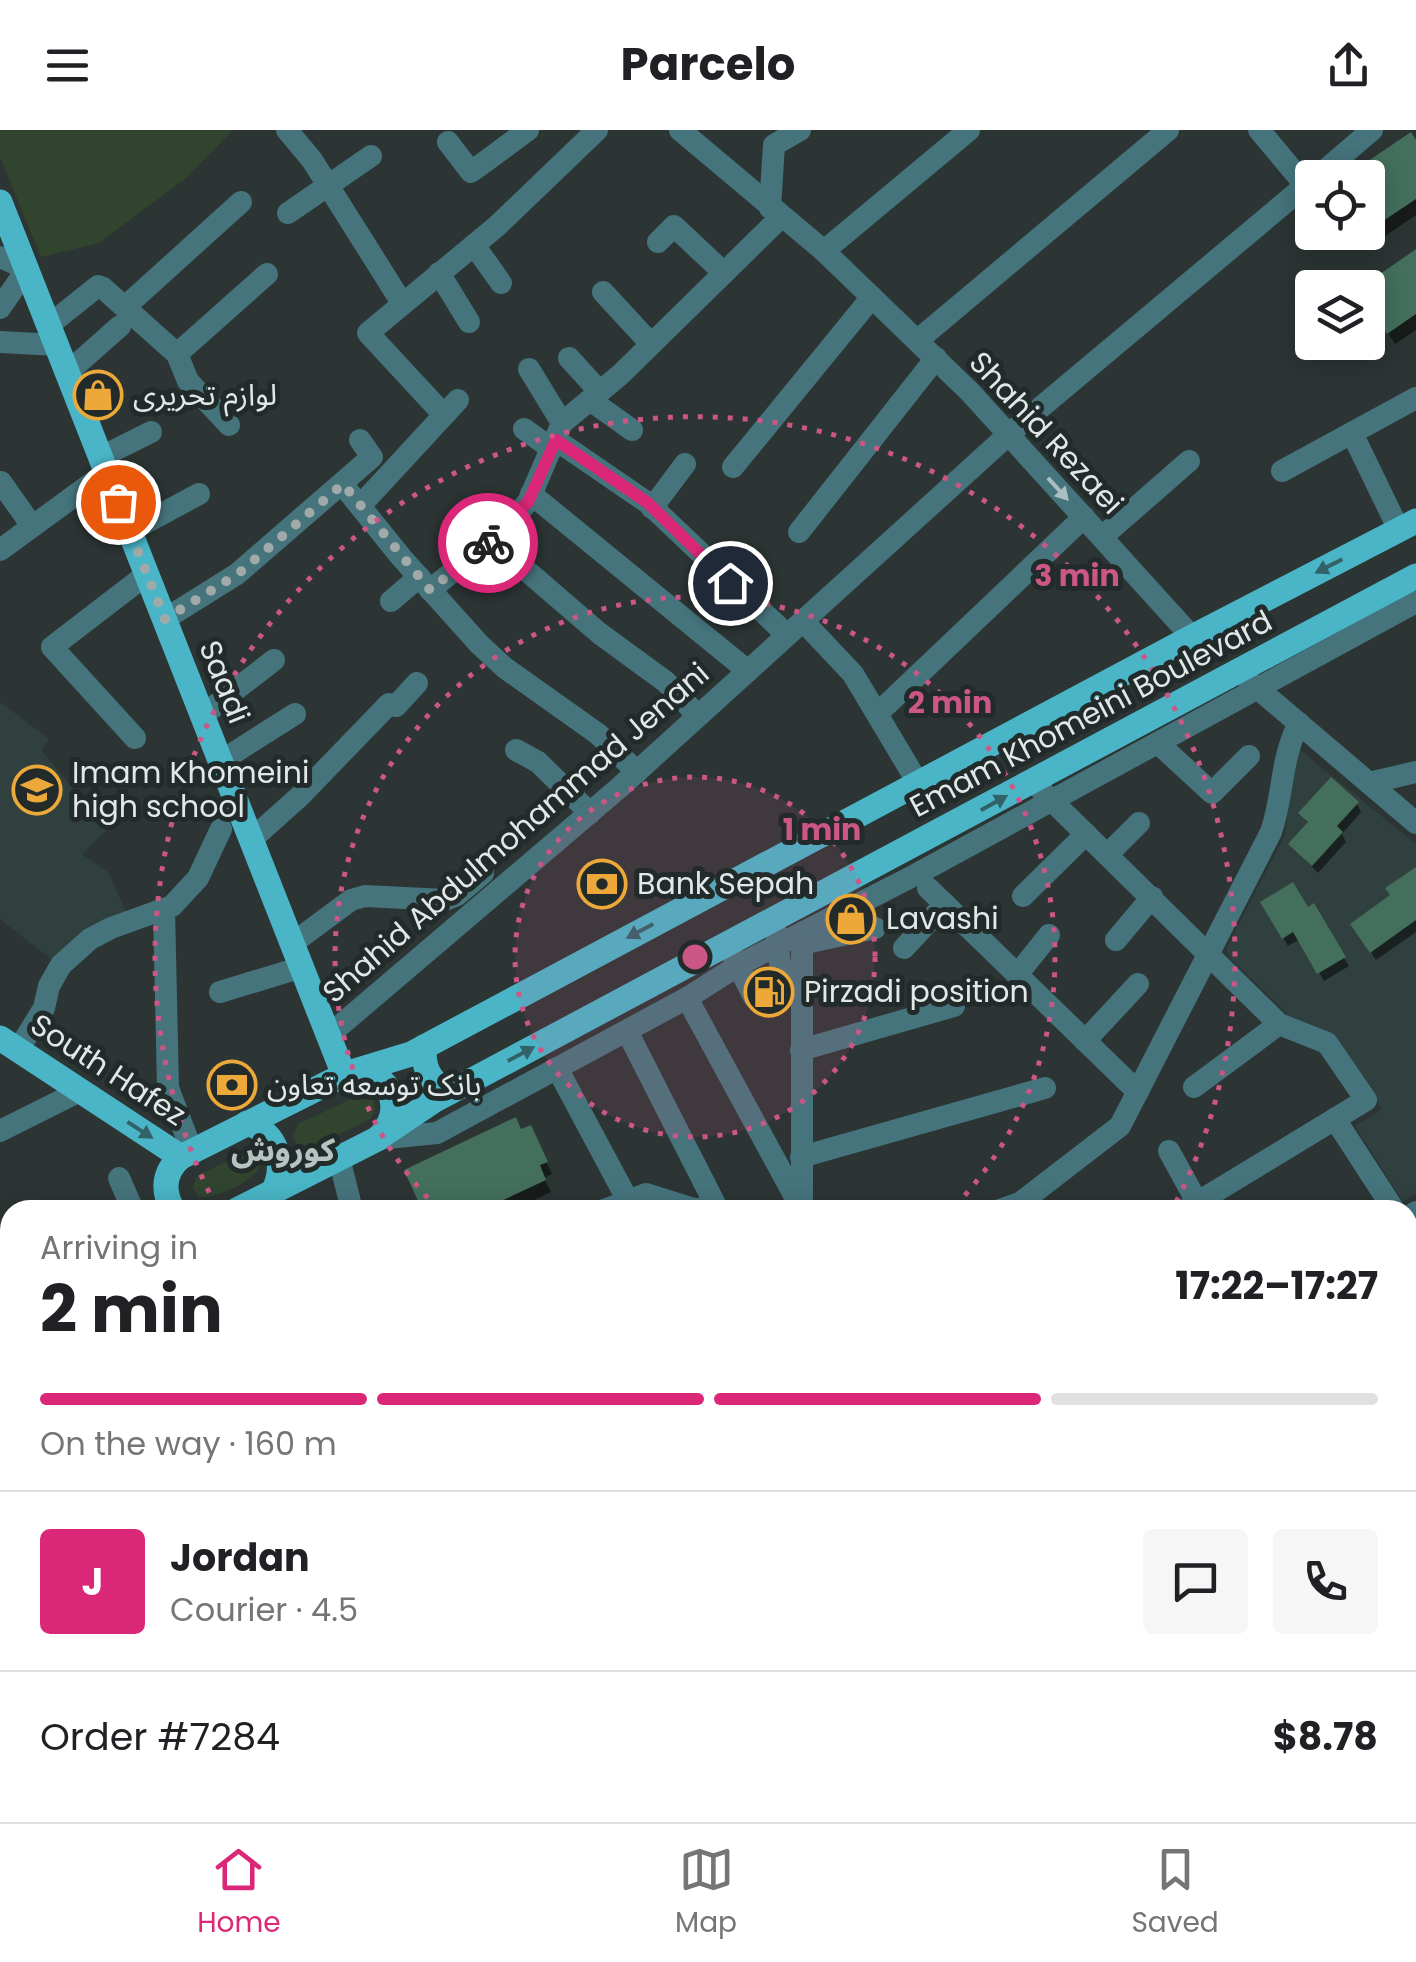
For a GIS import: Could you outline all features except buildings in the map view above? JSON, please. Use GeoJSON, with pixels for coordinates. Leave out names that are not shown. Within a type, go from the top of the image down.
{"type":"FeatureCollection","features":[{"type":"Feature","properties":{"kind":"main road","name":"Saadi"},"geometry":{"type":"LineString","coordinates":[[0,202],[292,943],[329,1035],[350,1073]]}},
{"type":"Feature","properties":{"kind":"main road","name":"Emam Khomeini Boulevard"},"geometry":{"type":"LineString","coordinates":[[350,1073],[424,1047],[1407,526]]}},
{"type":"Feature","properties":{"kind":"main road","name":"Emam Khomeini Boulevard"},"geometry":{"type":"LineString","coordinates":[[377,1139],[448,1093],[732,955],[774,919],[951,841],[1032,782],[1416,576]]}},
{"type":"Feature","properties":{"kind":"main road","name":"South Hafez"},"geometry":{"type":"LineString","coordinates":[[9,1044],[186,1154]]}},
{"type":"Feature","properties":{"kind":"main road"},"geometry":{"type":"LineString","coordinates":[[424,1047],[432,1081],[448,1093]]}},
{"type":"Feature","properties":{"kind":"main road"},"geometry":{"type":"LineString","coordinates":[[165,1200],[167,1174],[186,1154],[350,1073],[378,1078],[392,1097],[392,1120],[377,1139],[328,1164],[276,1200]]}},
{"type":"Feature","properties":{"kind":"main road"},"geometry":{"type":"LineString","coordinates":[[283,1105],[278,1123],[284,1146],[295,1161],[328,1164]]}},
{"type":"Feature","properties":{"kind":"main road"},"geometry":{"type":"LineString","coordinates":[[246,1123],[265,1132],[276,1149],[280,1173],[275,1200]]}},
{"type":"Feature","properties":{"kind":"street"},"geometry":{"type":"LineString","coordinates":[[288,130],[312,160],[402,304]]}},
{"type":"Feature","properties":{"kind":"street"},"geometry":{"type":"LineString","coordinates":[[448,142],[471,172],[496,139],[528,130]]}},
{"type":"Feature","properties":{"kind":"street","name":"Shahid Rezaei"},"geometry":{"type":"LineString","coordinates":[[680,130],[824,251],[918,340],[1009,434],[1192,637]]}},
{"type":"Feature","properties":{"kind":"street"},"geometry":{"type":"LineString","coordinates":[[391,601],[491,540],[528,502],[556,437],[724,273],[776,212],[774,145],[800,130]]}},
{"type":"Feature","properties":{"kind":"street"},"geometry":{"type":"LineString","coordinates":[[824,251],[968,130]]}},
{"type":"Feature","properties":{"kind":"street"},"geometry":{"type":"LineString","coordinates":[[918,340],[1168,130]]}},
{"type":"Feature","properties":{"kind":"street"},"geometry":{"type":"LineString","coordinates":[[1259,130],[1295,165]]}},
{"type":"Feature","properties":{"kind":"street","name":"Shahid Abdulmohammad Jenani"},"geometry":{"type":"LineString","coordinates":[[1336,160],[1372,130]]}},
{"type":"Feature","properties":{"kind":"street"},"geometry":{"type":"LineString","coordinates":[[360,506],[451,408],[368,333],[474,245],[590,133]]}},
{"type":"Feature","properties":{"kind":"street"},"geometry":{"type":"LineString","coordinates":[[288,213],[371,156]]}},
{"type":"Feature","properties":{"kind":"street","name":"Shahid Abdulmohammad Jenani"},"geometry":{"type":"LineString","coordinates":[[329,1035],[637,772],[1009,434],[1295,194]]}},
{"type":"Feature","properties":{"kind":"street"},"geometry":{"type":"LineString","coordinates":[[68,372],[241,202]]}},
{"type":"Feature","properties":{"kind":"street"},"geometry":{"type":"LineString","coordinates":[[658,242],[674,226],[724,273]]}},
{"type":"Feature","properties":{"kind":"street"},"geometry":{"type":"LineString","coordinates":[[474,245],[502,283]]}},
{"type":"Feature","properties":{"kind":"street"},"geometry":{"type":"LineString","coordinates":[[0,257],[26,269],[0,308]]}},
{"type":"Feature","properties":{"kind":"street"},"geometry":{"type":"LineString","coordinates":[[439,273],[469,322]]}},
{"type":"Feature","properties":{"kind":"street"},"geometry":{"type":"LineString","coordinates":[[177,354],[266,274]]}},
{"type":"Feature","properties":{"kind":"street"},"geometry":{"type":"LineString","coordinates":[[0,342],[52,335],[98,286],[122,317],[177,354],[188,381],[228,425]]}},
{"type":"Feature","properties":{"kind":"street"},"geometry":{"type":"LineString","coordinates":[[604,292],[651,344]]}},
{"type":"Feature","properties":{"kind":"street"},"geometry":{"type":"LineString","coordinates":[[733,467],[872,298]]}},
{"type":"Feature","properties":{"kind":"street"},"geometry":{"type":"LineString","coordinates":[[569,358],[595,396],[632,430]]}},
{"type":"Feature","properties":{"kind":"street"},"geometry":{"type":"LineString","coordinates":[[799,532],[936,358]]}},
{"type":"Feature","properties":{"kind":"street"},"geometry":{"type":"LineString","coordinates":[[530,369],[556,437]]}},
{"type":"Feature","properties":{"kind":"street"},"geometry":{"type":"LineString","coordinates":[[1282,471],[1416,398]]}},
{"type":"Feature","properties":{"kind":"street"},"geometry":{"type":"LineString","coordinates":[[524,429],[556,437],[652,508],[852,674],[918,783]]}},
{"type":"Feature","properties":{"kind":"street"},"geometry":{"type":"LineString","coordinates":[[0,550],[151,432]]}},
{"type":"Feature","properties":{"kind":"street"},"geometry":{"type":"LineString","coordinates":[[1352,433],[1407,526]]}},
{"type":"Feature","properties":{"kind":"street"},"geometry":{"type":"LineString","coordinates":[[165,619],[238,574],[343,484],[366,448]]}},
{"type":"Feature","properties":{"kind":"street"},"geometry":{"type":"LineString","coordinates":[[1102,538],[1190,461]]}},
{"type":"Feature","properties":{"kind":"street"},"geometry":{"type":"LineString","coordinates":[[652,508],[684,464]]}},
{"type":"Feature","properties":{"kind":"street"},"geometry":{"type":"LineString","coordinates":[[1,482],[32,526]]}},
{"type":"Feature","properties":{"kind":"street"},"geometry":{"type":"LineString","coordinates":[[343,484],[424,583],[505,668],[598,734],[637,772]]}},
{"type":"Feature","properties":{"kind":"street"},"geometry":{"type":"LineString","coordinates":[[130,531],[199,494]]}},
{"type":"Feature","properties":{"kind":"street"},"geometry":{"type":"LineString","coordinates":[[531,494],[748,671]]}},
{"type":"Feature","properties":{"kind":"street"},"geometry":{"type":"LineString","coordinates":[[877,714],[1084,517]]}},
{"type":"Feature","properties":{"kind":"street"},"geometry":{"type":"LineString","coordinates":[[491,540],[599,633],[666,682],[698,716]]}},
{"type":"Feature","properties":{"kind":"street"},"geometry":{"type":"LineString","coordinates":[[134,738],[52,647],[146,574]]}},
{"type":"Feature","properties":{"kind":"street"},"geometry":{"type":"LineString","coordinates":[[732,955],[754,997],[783,987],[794,941],[951,841],[1053,801],[1416,602]]}},
{"type":"Feature","properties":{"kind":"street"},"geometry":{"type":"LineString","coordinates":[[202,716],[274,660]]}},
{"type":"Feature","properties":{"kind":"street"},"geometry":{"type":"LineString","coordinates":[[1238,672],[1416,823]]}},
{"type":"Feature","properties":{"kind":"street"},"geometry":{"type":"LineString","coordinates":[[252,839],[300,796],[389,704],[396,706],[417,683]]}},
{"type":"Feature","properties":{"kind":"street"},"geometry":{"type":"LineString","coordinates":[[220,761],[295,714]]}},
{"type":"Feature","properties":{"kind":"street"},"geometry":{"type":"LineString","coordinates":[[1024,1200],[1120,1126],[1271,832],[1282,764],[1299,723]]}},
{"type":"Feature","properties":{"kind":"street"},"geometry":{"type":"LineString","coordinates":[[1159,744],[1212,793],[1249,756]]}},
{"type":"Feature","properties":{"kind":"street"},"geometry":{"type":"LineString","coordinates":[[516,750],[538,762],[590,813]]}},
{"type":"Feature","properties":{"kind":"street"},"geometry":{"type":"LineString","coordinates":[[1369,783],[1416,772]]}},
{"type":"Feature","properties":{"kind":"street"},"geometry":{"type":"LineString","coordinates":[[1032,782],[1279,1024],[1327,1043],[1366,1100],[1201,1200]]}},
{"type":"Feature","properties":{"kind":"street"},"geometry":{"type":"LineString","coordinates":[[1108,854],[1139,824]]}},
{"type":"Feature","properties":{"kind":"street"},"geometry":{"type":"LineString","coordinates":[[9,1044],[44,1008],[49,986],[61,965],[90,939],[138,916],[164,909],[184,896],[198,878],[222,829]]}},
{"type":"Feature","properties":{"kind":"street"},"geometry":{"type":"LineString","coordinates":[[1023,896],[1086,834]]}},
{"type":"Feature","properties":{"kind":"street"},"geometry":{"type":"LineString","coordinates":[[292,943],[351,900],[364,896],[445,900],[457,895],[482,873]]}},
{"type":"Feature","properties":{"kind":"street"},"geometry":{"type":"LineString","coordinates":[[904,948],[936,896],[1138,1092]]}},
{"type":"Feature","properties":{"kind":"street"},"geometry":{"type":"LineString","coordinates":[[1116,940],[1152,898]]}},
{"type":"Feature","properties":{"kind":"street"},"geometry":{"type":"LineString","coordinates":[[164,909],[168,1088],[186,1154]]}},
{"type":"Feature","properties":{"kind":"street"},"geometry":{"type":"LineString","coordinates":[[774,919],[794,941],[801,1050],[802,1200]]}},
{"type":"Feature","properties":{"kind":"street"},"geometry":{"type":"LineString","coordinates":[[377,1139],[437,1133],[687,998],[732,955],[875,928]]}},
{"type":"Feature","properties":{"kind":"street"},"geometry":{"type":"LineString","coordinates":[[1017,974],[1049,935]]}},
{"type":"Feature","properties":{"kind":"street"},"geometry":{"type":"LineString","coordinates":[[220,992],[302,967]]}},
{"type":"Feature","properties":{"kind":"street"},"geometry":{"type":"LineString","coordinates":[[1085,1041],[1138,984]]}},
{"type":"Feature","properties":{"kind":"street"},"geometry":{"type":"LineString","coordinates":[[687,998],[797,1200]]}},
{"type":"Feature","properties":{"kind":"street"},"geometry":{"type":"LineString","coordinates":[[801,1050],[954,1006]]}},
{"type":"Feature","properties":{"kind":"street"},"geometry":{"type":"LineString","coordinates":[[1194,1087],[1279,1024]]}},
{"type":"Feature","properties":{"kind":"street"},"geometry":{"type":"LineString","coordinates":[[627,1030],[713,1200]]}},
{"type":"Feature","properties":{"kind":"street"},"geometry":{"type":"LineString","coordinates":[[557,1068],[628,1200]]}},
{"type":"Feature","properties":{"kind":"street"},"geometry":{"type":"LineString","coordinates":[[802,1156],[1045,1088]]}},
{"type":"Feature","properties":{"kind":"street"},"geometry":{"type":"LineString","coordinates":[[0,1131],[80,1090]]}},
{"type":"Feature","properties":{"kind":"street"},"geometry":{"type":"LineString","coordinates":[[448,1093],[484,1108]]}},
{"type":"Feature","properties":{"kind":"street"},"geometry":{"type":"LineString","coordinates":[[1335,1119],[1388,1200]]}},
{"type":"Feature","properties":{"kind":"street"},"geometry":{"type":"LineString","coordinates":[[1169,1150],[1189,1200]]}},
{"type":"Feature","properties":{"kind":"street"},"geometry":{"type":"LineString","coordinates":[[328,1164],[347,1200]]}},
{"type":"Feature","properties":{"kind":"street"},"geometry":{"type":"LineString","coordinates":[[119,1178],[129,1200]]}},
{"type":"Feature","properties":{"kind":"street"},"geometry":{"type":"LineString","coordinates":[[636,1200],[646,1194],[667,1200]]}},
{"type":"Feature","properties":{"kind":"shaded area","name":"Imam Khomeini high school"},"geometry":{"type":"Polygon","coordinates":[[[0,702],[49,739],[41,750],[107,830],[82,854],[109,873],[126,913],[56,963],[0,919],[0,702]]]}},
{"type":"Feature","properties":{"kind":"shaded area"},"geometry":{"type":"Polygon","coordinates":[[[1295,746],[1416,844],[1416,1193],[1406,1200],[1402,1200],[1355,1126],[1382,1109],[1333,1034],[1290,1017],[1230,958],[1226,949],[1285,835],[1295,746]]]}},
{"type":"Feature","properties":{"kind":"green space"},"geometry":{"type":"Polygon","coordinates":[[[0,130],[233,130],[186,178],[99,243],[41,257],[0,157],[0,130]]]}},
{"type":"Feature","properties":{"kind":"green space"},"geometry":{"type":"Polygon","coordinates":[[[362,1094],[372,1097],[375,1106],[370,1119],[309,1150],[295,1142],[298,1124],[362,1094]]]}},
{"type":"Feature","properties":{"kind":"green space"},"geometry":{"type":"Polygon","coordinates":[[[252,1149],[263,1156],[248,1179],[216,1195],[198,1196],[193,1188],[197,1176],[252,1149]]]}},
{"type":"Feature","properties":{"kind":"way so far"},"geometry":{"type":"LineString","coordinates":[[118,502],[165,619],[238,574],[343,484],[430,590],[488,543]]}},
{"type":"Feature","properties":{"kind":"place","name":"لوازم تحریری"},"geometry":{"type":"Point","coordinates":[98,395]}},
{"type":"Feature","properties":{"kind":"place","name":"Imam Khomeini high school"},"geometry":{"type":"Point","coordinates":[37,790]}},
{"type":"Feature","properties":{"kind":"place","name":"Bank Sepah"},"geometry":{"type":"Point","coordinates":[602,884]}},
{"type":"Feature","properties":{"kind":"place","name":"Lavashi"},"geometry":{"type":"Point","coordinates":[851,919]}},
{"type":"Feature","properties":{"kind":"place","name":"Pirzadi position"},"geometry":{"type":"Point","coordinates":[769,992]}},
{"type":"Feature","properties":{"kind":"place","name":"بانک توسعه تعاون"},"geometry":{"type":"Point","coordinates":[232,1085]}},
{"type":"Feature","properties":{"kind":"district","name":"کوروش"},"geometry":{"type":"Point","coordinates":[283,1150]}},
{"type":"Feature","properties":{"kind":"route"},"geometry":{"type":"LineString","coordinates":[[488,543],[528,502],[556,440],[648,503],[730,583]]}}]}
